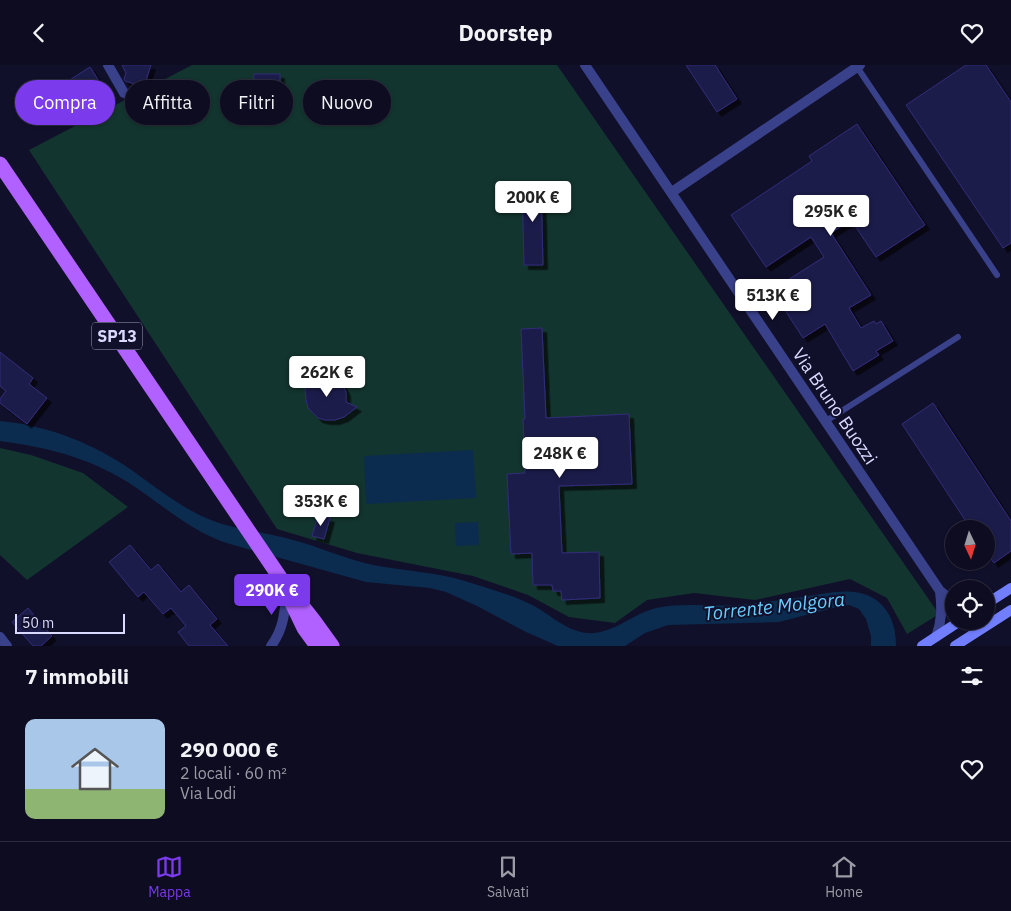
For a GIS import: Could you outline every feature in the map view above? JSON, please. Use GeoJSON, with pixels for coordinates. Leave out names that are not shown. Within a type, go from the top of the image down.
{"type":"FeatureCollection","features":[{"type":"Feature","properties":{"kind":"main road","name":"SP13"},"geometry":{"type":"LineString","coordinates":[[0,164],[284,584],[332,646]]}},
{"type":"Feature","properties":{"kind":"main road","name":"SP13"},"geometry":{"type":"LineString","coordinates":[[284,584],[304,628],[317,646]]}},
{"type":"Feature","properties":{"kind":"street"},"geometry":{"type":"LineString","coordinates":[[108,65],[124,93]]}},
{"type":"Feature","properties":{"kind":"street","name":"Via Bruno Buozzi"},"geometry":{"type":"LineString","coordinates":[[585,65],[940,591],[945,595]]}},
{"type":"Feature","properties":{"kind":"street"},"geometry":{"type":"LineString","coordinates":[[672,192],[859,66]]}},
{"type":"Feature","properties":{"kind":"street"},"geometry":{"type":"LineString","coordinates":[[271,646],[282,625],[285,609],[284,584]]}},
{"type":"Feature","properties":{"kind":"street"},"geometry":{"type":"LineString","coordinates":[[995,598],[1011,588]]}},
{"type":"Feature","properties":{"kind":"street","name":"Via Bruno Buozzi"},"geometry":{"type":"LineString","coordinates":[[936,637],[942,616],[940,591]]}},
{"type":"Feature","properties":{"kind":"street"},"geometry":{"type":"LineString","coordinates":[[955,646],[1011,610]]}},
{"type":"Feature","properties":{"kind":"street"},"geometry":{"type":"LineString","coordinates":[[922,646],[946,630]]}},
{"type":"Feature","properties":{"kind":"street"},"geometry":{"type":"LineString","coordinates":[[0,637],[7,646]]}},
{"type":"Feature","properties":{"kind":"lane"},"geometry":{"type":"LineString","coordinates":[[859,66],[997,275]]}},
{"type":"Feature","properties":{"kind":"lane"},"geometry":{"type":"LineString","coordinates":[[826,421],[958,337]]}},
{"type":"Feature","properties":{"kind":"green space"},"geometry":{"type":"Polygon","coordinates":[[[192,65],[557,65],[939,614],[907,634],[887,598],[850,579],[755,600],[694,593],[647,600],[615,623],[569,617],[528,595],[473,576],[357,553],[277,529],[29,150],[77,125],[115,125],[115,105],[125,100],[125,125],[210,125],[210,80],[163,80],[192,65]]]}},
{"type":"Feature","properties":{"kind":"green space"},"geometry":{"type":"Polygon","coordinates":[[[0,448],[31,455],[83,473],[128,507],[27,580],[0,555],[0,448]]]}},
{"type":"Feature","properties":{"kind":"water","name":"Torrente Molgora"},"geometry":{"type":"Polygon","coordinates":[[[0,421],[33,426],[65,435],[110,456],[168,497],[216,522],[293,540],[373,565],[465,581],[522,600],[579,632],[596,633],[605,631],[647,611],[666,606],[739,605],[849,591],[871,597],[880,603],[892,621],[896,646],[871,646],[871,636],[866,619],[859,609],[849,605],[779,622],[668,625],[645,633],[625,646],[558,646],[446,592],[430,588],[366,582],[215,539],[189,525],[126,481],[96,465],[65,454],[33,446],[0,441],[0,421]]]}},
{"type":"Feature","properties":{"kind":"water"},"geometry":{"type":"Polygon","coordinates":[[[473,450],[476,498],[366,504],[364,456],[473,450]]]}},
{"type":"Feature","properties":{"kind":"water"},"geometry":{"type":"Polygon","coordinates":[[[478,522],[479,545],[456,546],[455,523],[478,522]]]}},
{"type":"Feature","properties":{"kind":"building"},"geometry":{"type":"Polygon","coordinates":[[[122,65],[151,65],[146,80],[125,81],[124,79],[126,73],[122,65]]]}},
{"type":"Feature","properties":{"kind":"building"},"geometry":{"type":"Polygon","coordinates":[[[686,65],[715,65],[737,99],[717,112],[686,65]]]}},
{"type":"Feature","properties":{"kind":"building"},"geometry":{"type":"Polygon","coordinates":[[[966,65],[986,65],[1011,102],[1011,243],[1003,248],[906,105],[966,65]]]}},
{"type":"Feature","properties":{"kind":"building"},"geometry":{"type":"Polygon","coordinates":[[[90,67],[98,80],[70,80],[90,67]]]}},
{"type":"Feature","properties":{"kind":"building"},"geometry":{"type":"Polygon","coordinates":[[[254,74],[280,74],[280,80],[254,80],[254,74]]]}},
{"type":"Feature","properties":{"kind":"building"},"geometry":{"type":"Polygon","coordinates":[[[857,124],[925,225],[876,257],[851,220],[831,233],[871,295],[849,308],[861,328],[874,321],[876,324],[881,321],[893,341],[876,351],[879,355],[853,371],[825,324],[803,338],[772,290],[824,257],[811,237],[766,267],[731,215],[812,161],[809,156],[857,124]]]}},
{"type":"Feature","properties":{"kind":"building"},"geometry":{"type":"Polygon","coordinates":[[[522,182],[541,182],[543,265],[524,265],[522,182]]]}},
{"type":"Feature","properties":{"kind":"building"},"geometry":{"type":"Polygon","coordinates":[[[542,328],[546,418],[629,414],[632,484],[559,486],[562,553],[599,552],[600,598],[562,600],[561,591],[553,591],[552,585],[533,585],[532,553],[511,554],[507,474],[525,473],[521,329],[542,328]]]}},
{"type":"Feature","properties":{"kind":"building"},"geometry":{"type":"Polygon","coordinates":[[[0,352],[33,378],[29,384],[47,398],[27,424],[0,403],[0,399],[6,391],[0,386],[0,352]]]}},
{"type":"Feature","properties":{"kind":"building"},"geometry":{"type":"Polygon","coordinates":[[[315,369],[320,378],[335,379],[341,382],[346,392],[346,402],[357,407],[344,417],[335,420],[318,418],[308,408],[305,385],[315,369]]]}},
{"type":"Feature","properties":{"kind":"building"},"geometry":{"type":"Polygon","coordinates":[[[933,403],[1011,521],[1011,551],[995,562],[995,520],[965,520],[902,424],[933,403]]]}},
{"type":"Feature","properties":{"kind":"building"},"geometry":{"type":"Polygon","coordinates":[[[318,515],[330,518],[324,539],[312,536],[318,515]]]}},
{"type":"Feature","properties":{"kind":"building"},"geometry":{"type":"Polygon","coordinates":[[[130,545],[151,570],[158,564],[181,592],[189,585],[217,619],[210,625],[228,646],[189,646],[178,632],[186,626],[171,608],[163,614],[144,592],[138,597],[109,562],[130,545]]]}},
{"type":"Feature","properties":{"kind":"building"},"geometry":{"type":"Polygon","coordinates":[[[28,608],[52,636],[41,646],[33,646],[12,622],[28,608]]]}}]}
